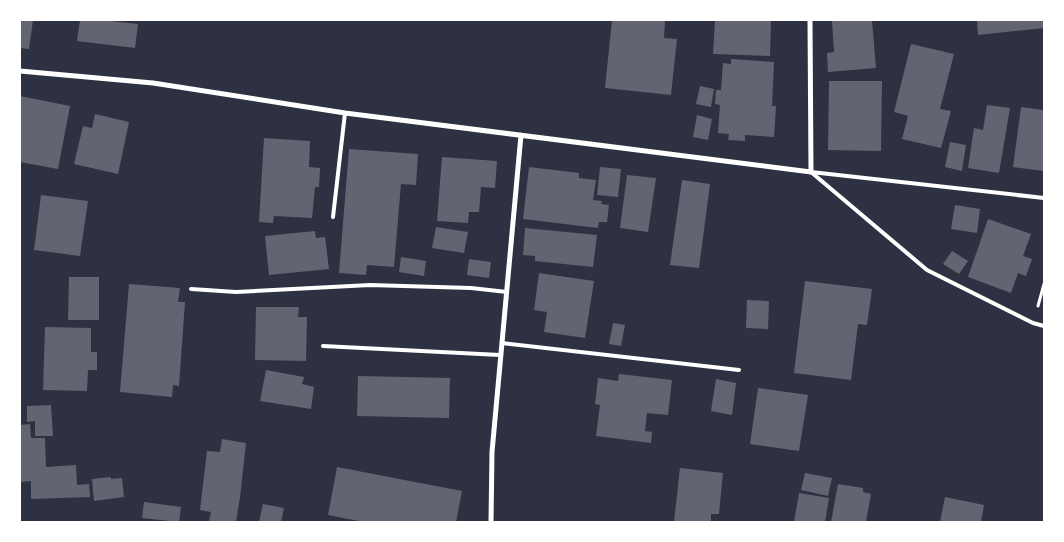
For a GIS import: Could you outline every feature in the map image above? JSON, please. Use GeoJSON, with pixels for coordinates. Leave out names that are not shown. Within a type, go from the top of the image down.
{"type":"FeatureCollection","features":[{"type":"Feature","properties":{"kind":"street"},"geometry":{"type":"LineString","coordinates":[[20,71],[153,83],[345,113],[810,172],[810,20]]}},
{"type":"Feature","properties":{"kind":"street"},"geometry":{"type":"LineString","coordinates":[[492,522],[492,452],[522,135]]}},
{"type":"Feature","properties":{"kind":"lane"},"geometry":{"type":"LineString","coordinates":[[334,217],[345,113]]}},
{"type":"Feature","properties":{"kind":"lane"},"geometry":{"type":"LineString","coordinates":[[810,172],[1044,198]]}},
{"type":"Feature","properties":{"kind":"lane"},"geometry":{"type":"LineString","coordinates":[[810,172],[928,270],[1033,323],[1044,326]]}},
{"type":"Feature","properties":{"kind":"lane"},"geometry":{"type":"LineString","coordinates":[[191,289],[236,292],[370,285],[471,288],[507,292]]}},
{"type":"Feature","properties":{"kind":"lane"},"geometry":{"type":"LineString","coordinates":[[502,343],[739,370]]}},
{"type":"Feature","properties":{"kind":"lane"},"geometry":{"type":"LineString","coordinates":[[324,346],[500,355]]}},
{"type":"Feature","properties":{"kind":"building"},"geometry":{"type":"Polygon","coordinates":[[[20,20],[33,20],[29,49],[20,48],[20,20]]]}},
{"type":"Feature","properties":{"kind":"building"},"geometry":{"type":"Polygon","coordinates":[[[80,20],[138,24],[135,48],[77,41],[80,20]]]}},
{"type":"Feature","properties":{"kind":"building"},"geometry":{"type":"Polygon","coordinates":[[[612,20],[665,20],[664,38],[677,39],[671,95],[605,88],[612,20]]]}},
{"type":"Feature","properties":{"kind":"building"},"geometry":{"type":"Polygon","coordinates":[[[715,20],[771,20],[770,56],[713,54],[715,20]]]}},
{"type":"Feature","properties":{"kind":"building"},"geometry":{"type":"Polygon","coordinates":[[[832,20],[872,20],[876,68],[828,72],[827,53],[834,52],[832,20]]]}},
{"type":"Feature","properties":{"kind":"building"},"geometry":{"type":"Polygon","coordinates":[[[977,20],[1044,20],[1044,28],[978,35],[977,20]]]}},
{"type":"Feature","properties":{"kind":"building"},"geometry":{"type":"Polygon","coordinates":[[[911,44],[954,54],[940,109],[951,111],[941,148],[902,139],[908,116],[894,112],[911,44]]]}},
{"type":"Feature","properties":{"kind":"building"},"geometry":{"type":"Polygon","coordinates":[[[731,59],[774,62],[772,106],[776,106],[774,137],[745,135],[745,141],[728,140],[729,134],[718,133],[720,105],[715,104],[716,90],[721,90],[723,63],[731,64],[731,59]]]}},
{"type":"Feature","properties":{"kind":"building"},"geometry":{"type":"Polygon","coordinates":[[[829,81],[882,81],[881,151],[828,150],[829,81]]]}},
{"type":"Feature","properties":{"kind":"building"},"geometry":{"type":"Polygon","coordinates":[[[700,86],[714,89],[711,107],[696,104],[700,86]]]}},
{"type":"Feature","properties":{"kind":"building"},"geometry":{"type":"Polygon","coordinates":[[[20,96],[70,106],[58,169],[20,162],[20,96]]]}},
{"type":"Feature","properties":{"kind":"building"},"geometry":{"type":"Polygon","coordinates":[[[987,105],[1010,108],[999,173],[968,168],[974,128],[983,130],[987,105]]]}},
{"type":"Feature","properties":{"kind":"building"},"geometry":{"type":"Polygon","coordinates":[[[1021,107],[1044,110],[1044,171],[1013,167],[1021,107]]]}},
{"type":"Feature","properties":{"kind":"building"},"geometry":{"type":"Polygon","coordinates":[[[95,114],[129,122],[118,174],[74,164],[83,126],[92,128],[95,114]]]}},
{"type":"Feature","properties":{"kind":"building"},"geometry":{"type":"Polygon","coordinates":[[[697,115],[712,119],[708,140],[693,137],[697,115]]]}},
{"type":"Feature","properties":{"kind":"building"},"geometry":{"type":"Polygon","coordinates":[[[264,138],[310,141],[309,167],[320,168],[319,187],[315,187],[312,218],[274,216],[273,223],[259,222],[264,138]]]}},
{"type":"Feature","properties":{"kind":"building"},"geometry":{"type":"Polygon","coordinates":[[[950,142],[966,145],[962,171],[945,167],[950,142]]]}},
{"type":"Feature","properties":{"kind":"building"},"geometry":{"type":"Polygon","coordinates":[[[349,149],[418,154],[416,185],[401,184],[394,267],[367,265],[366,275],[339,273],[349,149]]]}},
{"type":"Feature","properties":{"kind":"building"},"geometry":{"type":"Polygon","coordinates":[[[442,157],[497,161],[495,188],[481,187],[479,212],[469,212],[468,223],[437,221],[442,157]]]}},
{"type":"Feature","properties":{"kind":"building"},"geometry":{"type":"Polygon","coordinates":[[[529,167],[579,173],[579,178],[596,180],[593,200],[602,201],[601,204],[609,205],[607,222],[599,222],[598,228],[523,219],[529,167]]]}},
{"type":"Feature","properties":{"kind":"building"},"geometry":{"type":"Polygon","coordinates":[[[600,167],[621,169],[618,197],[597,195],[600,167]]]}},
{"type":"Feature","properties":{"kind":"building"},"geometry":{"type":"Polygon","coordinates":[[[627,175],[656,178],[648,232],[620,228],[627,175]]]}},
{"type":"Feature","properties":{"kind":"building"},"geometry":{"type":"Polygon","coordinates":[[[682,180],[710,184],[699,268],[670,265],[682,180]]]}},
{"type":"Feature","properties":{"kind":"building"},"geometry":{"type":"Polygon","coordinates":[[[41,195],[88,201],[80,256],[34,250],[41,195]]]}},
{"type":"Feature","properties":{"kind":"building"},"geometry":{"type":"Polygon","coordinates":[[[955,205],[980,209],[977,233],[951,229],[955,205]]]}},
{"type":"Feature","properties":{"kind":"building"},"geometry":{"type":"Polygon","coordinates":[[[988,219],[1031,234],[1023,256],[1032,259],[1026,276],[1018,273],[1011,293],[968,277],[988,219]]]}},
{"type":"Feature","properties":{"kind":"building"},"geometry":{"type":"Polygon","coordinates":[[[436,227],[468,232],[464,253],[432,248],[436,227]]]}},
{"type":"Feature","properties":{"kind":"building"},"geometry":{"type":"Polygon","coordinates":[[[525,228],[597,235],[593,267],[535,261],[535,256],[523,255],[525,228]]]}},
{"type":"Feature","properties":{"kind":"building"},"geometry":{"type":"Polygon","coordinates":[[[315,231],[316,238],[325,237],[329,269],[269,275],[265,236],[315,231]]]}},
{"type":"Feature","properties":{"kind":"building"},"geometry":{"type":"Polygon","coordinates":[[[952,251],[968,261],[959,274],[943,264],[952,251]]]}},
{"type":"Feature","properties":{"kind":"building"},"geometry":{"type":"Polygon","coordinates":[[[401,257],[426,261],[424,276],[399,272],[401,257]]]}},
{"type":"Feature","properties":{"kind":"building"},"geometry":{"type":"Polygon","coordinates":[[[469,259],[491,262],[489,278],[467,275],[469,259]]]}},
{"type":"Feature","properties":{"kind":"building"},"geometry":{"type":"Polygon","coordinates":[[[539,273],[594,281],[585,338],[544,332],[547,312],[534,310],[539,273]]]}},
{"type":"Feature","properties":{"kind":"building"},"geometry":{"type":"Polygon","coordinates":[[[69,277],[99,277],[99,320],[68,320],[69,277]]]}},
{"type":"Feature","properties":{"kind":"building"},"geometry":{"type":"Polygon","coordinates":[[[805,281],[872,289],[867,325],[858,324],[851,380],[794,373],[805,281]]]}},
{"type":"Feature","properties":{"kind":"building"},"geometry":{"type":"Polygon","coordinates":[[[129,284],[180,288],[178,302],[185,302],[179,386],[173,385],[172,397],[120,392],[129,284]]]}},
{"type":"Feature","properties":{"kind":"building"},"geometry":{"type":"Polygon","coordinates":[[[747,300],[769,301],[768,329],[746,328],[747,300]]]}},
{"type":"Feature","properties":{"kind":"building"},"geometry":{"type":"Polygon","coordinates":[[[256,307],[299,307],[298,317],[307,317],[306,361],[255,360],[256,307]]]}},
{"type":"Feature","properties":{"kind":"building"},"geometry":{"type":"Polygon","coordinates":[[[613,323],[625,325],[621,346],[609,344],[613,323]]]}},
{"type":"Feature","properties":{"kind":"building"},"geometry":{"type":"Polygon","coordinates":[[[45,327],[91,328],[91,352],[97,352],[97,370],[88,370],[87,391],[43,390],[45,327]]]}},
{"type":"Feature","properties":{"kind":"building"},"geometry":{"type":"Polygon","coordinates":[[[266,370],[304,377],[302,384],[314,387],[311,409],[260,401],[266,370]]]}},
{"type":"Feature","properties":{"kind":"building"},"geometry":{"type":"Polygon","coordinates":[[[619,374],[672,380],[668,415],[647,413],[645,431],[652,432],[651,443],[596,436],[600,405],[595,404],[598,378],[618,381],[619,374]]]}},
{"type":"Feature","properties":{"kind":"building"},"geometry":{"type":"Polygon","coordinates":[[[358,376],[450,378],[449,418],[357,416],[358,376]]]}},
{"type":"Feature","properties":{"kind":"building"},"geometry":{"type":"Polygon","coordinates":[[[716,379],[736,383],[732,415],[711,411],[716,379]]]}},
{"type":"Feature","properties":{"kind":"building"},"geometry":{"type":"Polygon","coordinates":[[[758,388],[808,395],[799,451],[750,444],[758,388]]]}},
{"type":"Feature","properties":{"kind":"building"},"geometry":{"type":"Polygon","coordinates":[[[51,405],[53,436],[35,436],[35,421],[27,422],[27,406],[51,405]]]}},
{"type":"Feature","properties":{"kind":"building"},"geometry":{"type":"Polygon","coordinates":[[[30,424],[31,438],[45,438],[46,467],[76,465],[77,485],[89,484],[90,497],[31,499],[31,481],[20,482],[20,425],[30,424]]]}},
{"type":"Feature","properties":{"kind":"building"},"geometry":{"type":"Polygon","coordinates":[[[222,439],[246,443],[236,522],[209,522],[211,512],[200,510],[207,451],[220,452],[222,439]]]}},
{"type":"Feature","properties":{"kind":"building"},"geometry":{"type":"Polygon","coordinates":[[[337,467],[462,491],[456,522],[364,522],[328,515],[337,467]]]}},
{"type":"Feature","properties":{"kind":"building"},"geometry":{"type":"Polygon","coordinates":[[[680,468],[723,473],[719,514],[711,514],[711,522],[674,522],[680,468]]]}},
{"type":"Feature","properties":{"kind":"building"},"geometry":{"type":"Polygon","coordinates":[[[805,473],[832,478],[828,496],[801,490],[805,473]]]}},
{"type":"Feature","properties":{"kind":"building"},"geometry":{"type":"Polygon","coordinates":[[[111,477],[111,479],[122,478],[124,497],[94,501],[92,479],[111,477]]]}},
{"type":"Feature","properties":{"kind":"building"},"geometry":{"type":"Polygon","coordinates":[[[838,484],[863,488],[863,492],[871,494],[866,522],[831,522],[838,484]]]}},
{"type":"Feature","properties":{"kind":"building"},"geometry":{"type":"Polygon","coordinates":[[[799,493],[829,498],[825,522],[794,522],[799,493]]]}},
{"type":"Feature","properties":{"kind":"building"},"geometry":{"type":"Polygon","coordinates":[[[945,497],[984,505],[981,522],[940,522],[945,497]]]}},
{"type":"Feature","properties":{"kind":"building"},"geometry":{"type":"Polygon","coordinates":[[[144,502],[181,507],[179,522],[142,518],[144,502]]]}},
{"type":"Feature","properties":{"kind":"building"},"geometry":{"type":"Polygon","coordinates":[[[263,504],[284,508],[281,522],[259,522],[263,504]]]}}]}
